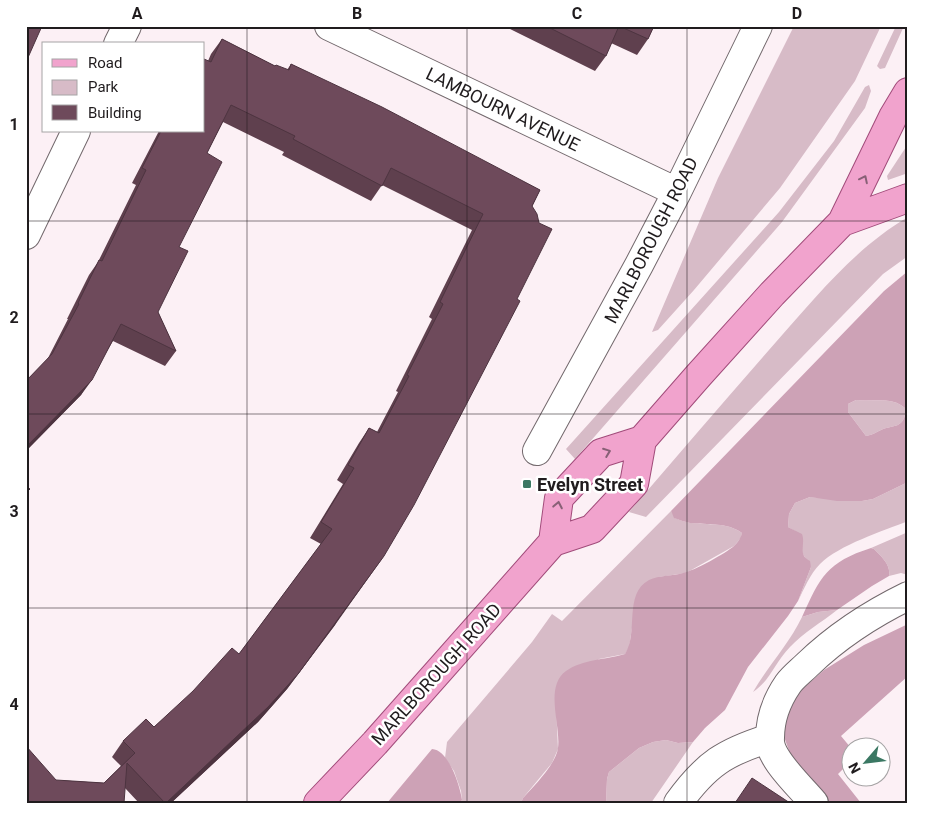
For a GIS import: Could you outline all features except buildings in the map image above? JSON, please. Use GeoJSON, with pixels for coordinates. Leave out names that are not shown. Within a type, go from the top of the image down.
{"type":"FeatureCollection","features":[{"type":"Feature","properties":{"kind":"main road"},"geometry":{"type":"LineString","coordinates":[[642,440],[601,453],[559,498],[552,542],[592,529],[634,484],[642,440],[772,294],[842,222],[893,117],[908,92]]}},
{"type":"Feature","properties":{"kind":"main road"},"geometry":{"type":"LineString","coordinates":[[842,222],[908,198]]}},
{"type":"Feature","properties":{"kind":"main road","name":"MARLBOROUGH ROAD"},"geometry":{"type":"LineString","coordinates":[[318,803],[375,743],[552,542]]}},
{"type":"Feature","properties":{"kind":"street"},"geometry":{"type":"LineString","coordinates":[[119,42],[127,26]]}},
{"type":"Feature","properties":{"kind":"street","name":"LAMBOURN AVENUE"},"geometry":{"type":"LineString","coordinates":[[329,26],[676,192]]}},
{"type":"Feature","properties":{"kind":"street","name":"MARLBOROUGH ROAD"},"geometry":{"type":"LineString","coordinates":[[537,451],[605,328],[676,192],[758,26]]}},
{"type":"Feature","properties":{"kind":"street"},"geometry":{"type":"LineString","coordinates":[[26,235],[76,132]]}},
{"type":"Feature","properties":{"kind":"street"},"geometry":{"type":"LineString","coordinates":[[814,803],[780,763],[769,744],[770,724],[778,700],[789,682],[848,630],[908,596]]}},
{"type":"Feature","properties":{"kind":"street"},"geometry":{"type":"LineString","coordinates":[[678,803],[697,777],[713,763],[729,752],[770,738]]}},
{"type":"Feature","properties":{"kind":"green space"},"geometry":{"type":"Polygon","coordinates":[[[794,26],[881,26],[855,81],[780,188],[694,290],[658,330],[652,332],[718,178],[794,26]]]}},
{"type":"Feature","properties":{"kind":"green space"},"geometry":{"type":"Polygon","coordinates":[[[896,26],[904,26],[885,68],[880,69],[877,66],[896,26]]]}},
{"type":"Feature","properties":{"kind":"green space"},"geometry":{"type":"Polygon","coordinates":[[[869,85],[871,91],[865,108],[782,222],[575,459],[566,449],[779,212],[834,141],[865,87],[869,85]]]}},
{"type":"Feature","properties":{"kind":"green space"},"geometry":{"type":"Polygon","coordinates":[[[908,144],[908,173],[888,180],[887,176],[908,144]]]}},
{"type":"Feature","properties":{"kind":"green space"},"geometry":{"type":"Polygon","coordinates":[[[908,217],[908,256],[883,274],[646,517],[629,512],[837,274],[871,243],[908,217]]]}},
{"type":"Feature","properties":{"kind":"green space"},"geometry":{"type":"Polygon","coordinates":[[[856,400],[895,402],[906,409],[905,416],[897,425],[866,436],[848,412],[848,404],[856,400]]]}},
{"type":"Feature","properties":{"kind":"green space"},"geometry":{"type":"Polygon","coordinates":[[[908,482],[908,521],[862,539],[828,557],[813,572],[798,601],[811,567],[801,551],[802,544],[795,531],[788,527],[789,514],[795,503],[810,497],[862,501],[873,499],[908,482]]]}},
{"type":"Feature","properties":{"kind":"green space"},"geometry":{"type":"Polygon","coordinates":[[[671,511],[675,518],[687,522],[736,529],[742,533],[741,538],[734,546],[686,573],[659,577],[633,621],[629,648],[625,654],[599,659],[556,705],[558,749],[552,763],[521,803],[460,803],[462,800],[461,791],[454,771],[445,758],[447,742],[532,642],[552,614],[562,621],[671,511]]]}},
{"type":"Feature","properties":{"kind":"green space"},"geometry":{"type":"Polygon","coordinates":[[[908,532],[908,575],[901,573],[889,576],[889,568],[885,561],[871,548],[908,532]]]}},
{"type":"Feature","properties":{"kind":"green space"},"geometry":{"type":"Polygon","coordinates":[[[837,610],[795,642],[764,682],[753,692],[802,617],[818,612],[837,610]]]}},
{"type":"Feature","properties":{"kind":"green space"},"geometry":{"type":"Polygon","coordinates":[[[666,740],[678,743],[693,742],[651,803],[606,803],[609,772],[639,748],[653,742],[666,740]]]}},
{"type":"Feature","properties":{"kind":"shaded area"},"geometry":{"type":"Polygon","coordinates":[[[908,271],[908,482],[873,499],[837,501],[810,497],[795,503],[789,514],[788,527],[802,534],[803,552],[810,561],[811,567],[798,601],[748,667],[725,710],[693,742],[678,743],[666,740],[653,742],[639,748],[609,772],[606,803],[521,803],[523,798],[549,768],[558,748],[555,696],[559,678],[566,671],[580,664],[625,654],[631,636],[636,595],[641,586],[657,577],[688,572],[702,565],[734,546],[742,535],[736,529],[730,527],[682,521],[674,518],[671,511],[884,291],[908,271]],[[856,400],[848,404],[848,412],[866,436],[897,425],[905,416],[906,409],[895,402],[856,400]]]}},
{"type":"Feature","properties":{"kind":"shaded area"},"geometry":{"type":"Polygon","coordinates":[[[871,548],[885,561],[889,568],[889,576],[837,610],[818,612],[802,617],[820,581],[835,565],[856,553],[871,548]]]}},
{"type":"Feature","properties":{"kind":"shaded area"},"geometry":{"type":"Polygon","coordinates":[[[908,624],[908,676],[841,736],[842,770],[838,774],[842,779],[842,786],[848,786],[861,803],[829,803],[792,759],[783,734],[788,708],[798,693],[824,670],[864,645],[908,624]]]}},
{"type":"Feature","properties":{"kind":"shaded area"},"geometry":{"type":"Polygon","coordinates":[[[432,749],[444,755],[453,770],[461,794],[462,800],[460,803],[387,803],[432,749]]]}},
{"type":"Feature","properties":{"kind":"place","name":"Evelyn Street"},"geometry":{"type":"Point","coordinates":[527,484]}}]}
